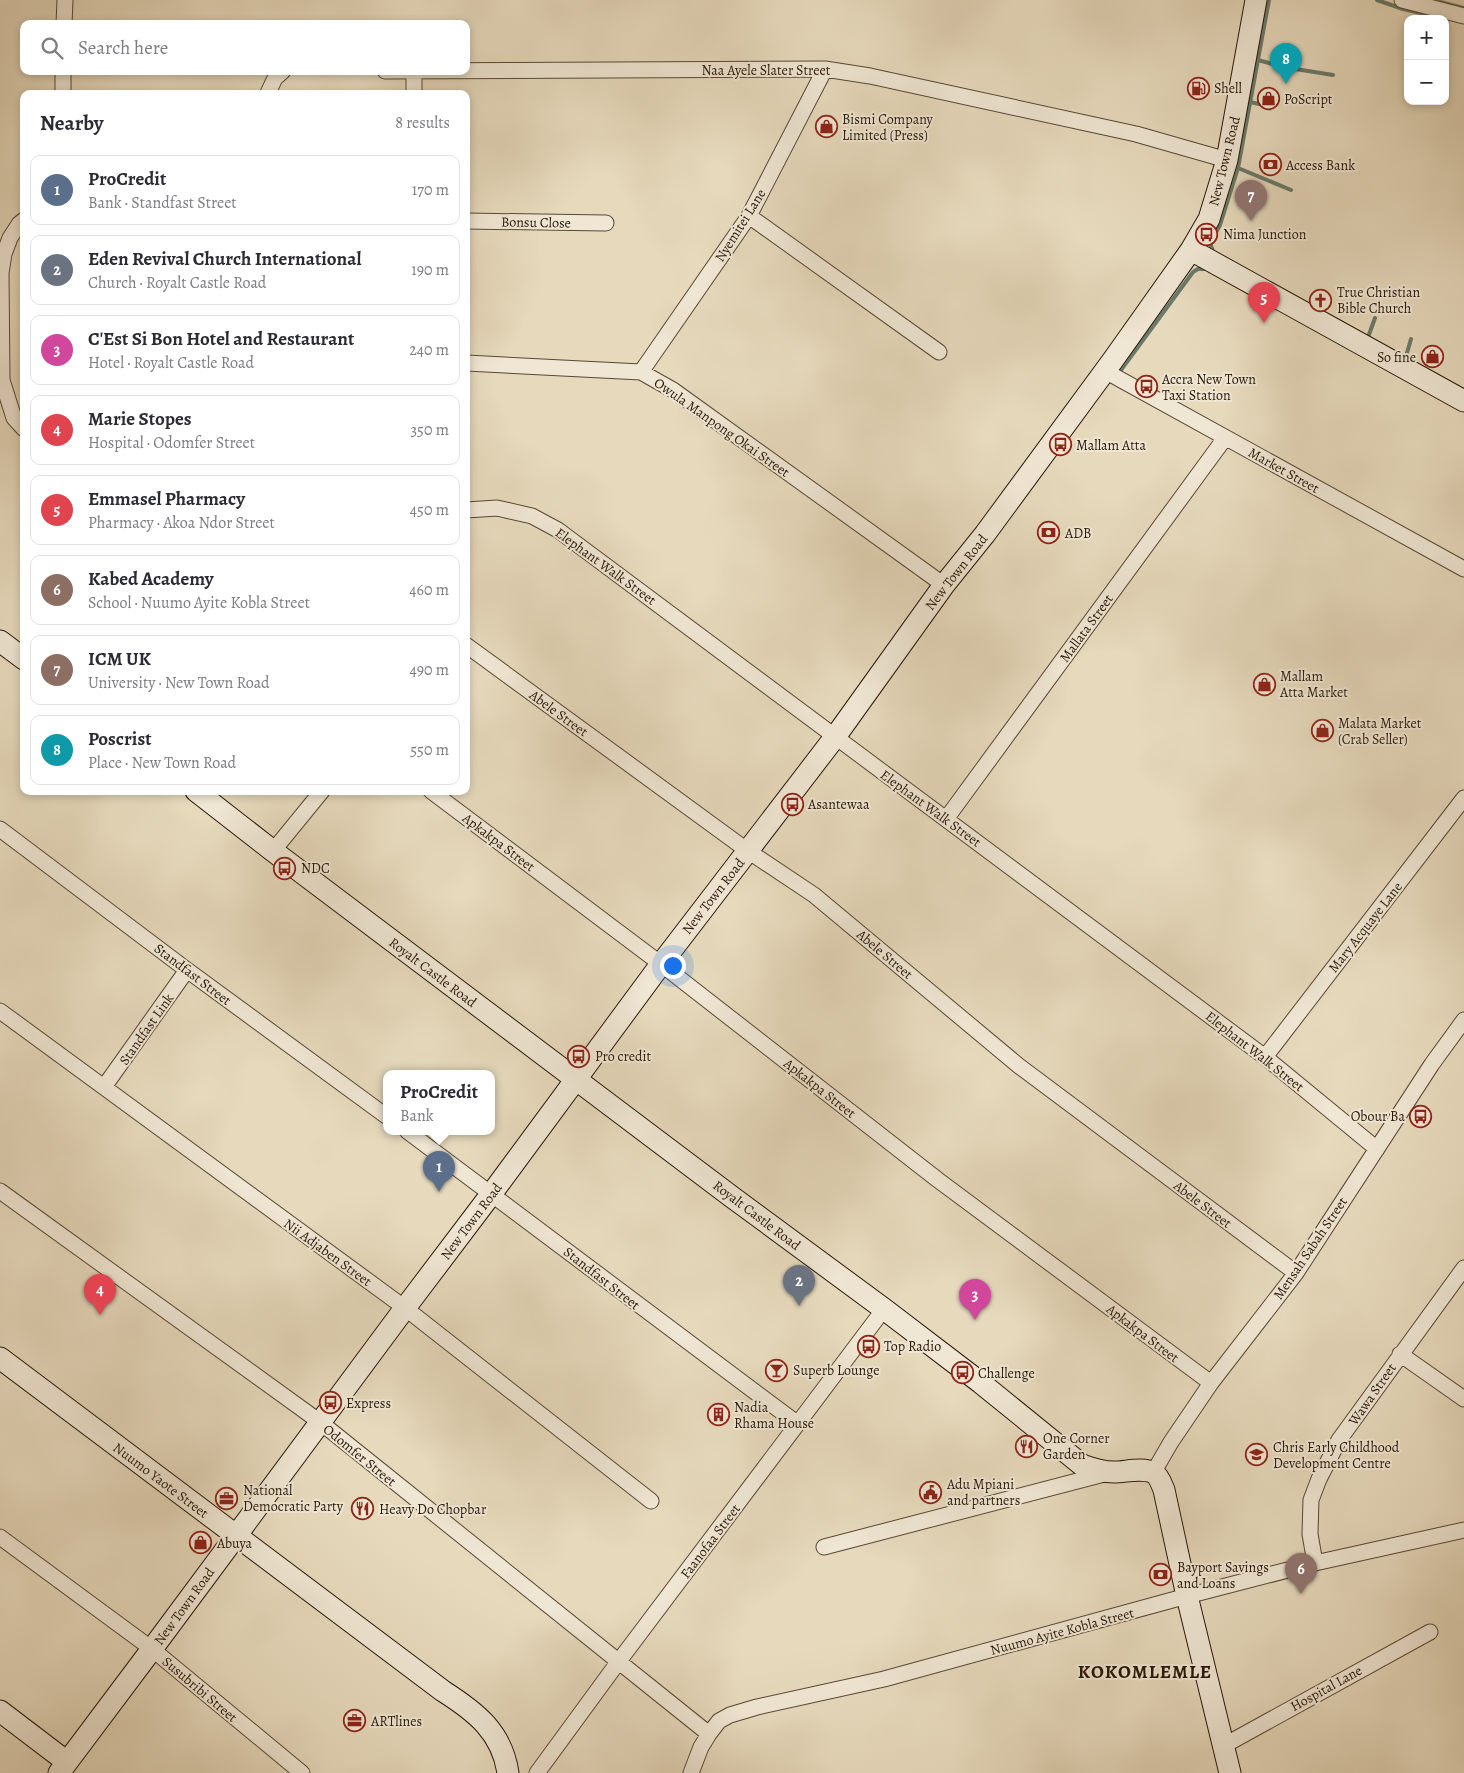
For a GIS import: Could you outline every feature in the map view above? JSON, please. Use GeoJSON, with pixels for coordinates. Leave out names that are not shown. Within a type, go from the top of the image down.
{"type":"FeatureCollection","features":[{"type":"Feature","properties":{"kind":"street"},"geometry":{"type":"LineString","coordinates":[[64,20],[65,0]]}},
{"type":"Feature","properties":{"kind":"street","name":"New Town Road"},"geometry":{"type":"LineString","coordinates":[[63,1768],[492,1194],[661,964],[835,738],[944,585],[985,534],[1191,250],[1209,219],[1227,160],[1256,0]]}},
{"type":"Feature","properties":{"kind":"street"},"geometry":{"type":"LineString","coordinates":[[1402,0],[1464,16]]}},
{"type":"Feature","properties":{"kind":"street","name":"Naa Ayele Slater Street"},"geometry":{"type":"LineString","coordinates":[[470,72],[825,69],[870,76],[1136,134],[1227,160]]}},
{"type":"Feature","properties":{"kind":"street","name":"Nyemitei Lane"},"geometry":{"type":"LineString","coordinates":[[641,372],[749,216],[825,69]]}},
{"type":"Feature","properties":{"kind":"street"},"geometry":{"type":"LineString","coordinates":[[63,90],[64,75]]}},
{"type":"Feature","properties":{"kind":"street"},"geometry":{"type":"LineString","coordinates":[[270,90],[275,78],[279,75]]}},
{"type":"Feature","properties":{"kind":"street"},"geometry":{"type":"LineString","coordinates":[[414,75],[414,90]]}},
{"type":"Feature","properties":{"kind":"street"},"geometry":{"type":"LineString","coordinates":[[749,216],[939,352]]}},
{"type":"Feature","properties":{"kind":"street","name":"Bonsu Close"},"geometry":{"type":"LineString","coordinates":[[470,222],[606,223]]}},
{"type":"Feature","properties":{"kind":"street"},"geometry":{"type":"LineString","coordinates":[[20,223],[10,238],[4,254],[1,273],[1,380],[14,418],[20,425]]}},
{"type":"Feature","properties":{"kind":"street"},"geometry":{"type":"LineString","coordinates":[[1191,250],[1464,401]]}},
{"type":"Feature","properties":{"kind":"street","name":"Owula Manpong Okai Street"},"geometry":{"type":"LineString","coordinates":[[470,363],[613,369],[641,372],[673,390],[944,585]]}},
{"type":"Feature","properties":{"kind":"street","name":"Market Street"},"geometry":{"type":"LineString","coordinates":[[1105,371],[1464,568]]}},
{"type":"Feature","properties":{"kind":"street","name":"Mallata Street"},"geometry":{"type":"LineString","coordinates":[[946,818],[1225,438]]}},
{"type":"Feature","properties":{"kind":"street","name":"Elephant Walk Street"},"geometry":{"type":"LineString","coordinates":[[470,510],[497,508],[532,516],[558,530],[1265,1057],[1377,1149]]}},
{"type":"Feature","properties":{"kind":"street"},"geometry":{"type":"LineString","coordinates":[[1,644],[20,656]]}},
{"type":"Feature","properties":{"kind":"street","name":"Abele Street"},"geometry":{"type":"LineString","coordinates":[[470,648],[748,851],[814,894],[1019,1066],[1296,1273]]}},
{"type":"Feature","properties":{"kind":"street","name":"Royalt Castle Road"},"geometry":{"type":"LineString","coordinates":[[201,795],[272,851],[884,1309],[981,1383],[1082,1465],[1095,1470],[1112,1472],[1134,1470],[1153,1473]]}},
{"type":"Feature","properties":{"kind":"street"},"geometry":{"type":"LineString","coordinates":[[272,851],[319,795]]}},
{"type":"Feature","properties":{"kind":"street","name":"Apkakpa Street"},"geometry":{"type":"LineString","coordinates":[[435,795],[661,964],[938,1180],[1211,1384]]}},
{"type":"Feature","properties":{"kind":"street","name":"Mary Acquaye Lane"},"geometry":{"type":"LineString","coordinates":[[1265,1057],[1464,798]]}},
{"type":"Feature","properties":{"kind":"street","name":"Standfast Street"},"geometry":{"type":"LineString","coordinates":[[0,829],[187,970],[383,1114]]}},
{"type":"Feature","properties":{"kind":"street","name":"Standfast Link"},"geometry":{"type":"LineString","coordinates":[[104,1087],[187,970]]}},
{"type":"Feature","properties":{"kind":"street","name":"Nii Adjaben Street"},"geometry":{"type":"LineString","coordinates":[[0,1011],[405,1308],[651,1500]]}},
{"type":"Feature","properties":{"kind":"street","name":"Mensah Sabah Street"},"geometry":{"type":"LineString","coordinates":[[1153,1473],[1174,1438],[1211,1384],[1296,1273],[1432,1064],[1464,1020]]}},
{"type":"Feature","properties":{"kind":"street","name":"Standfast Street"},"geometry":{"type":"LineString","coordinates":[[412,1135],[798,1424]]}},
{"type":"Feature","properties":{"kind":"street","name":"Odomfer Street"},"geometry":{"type":"LineString","coordinates":[[0,1191],[320,1422],[710,1734]]}},
{"type":"Feature","properties":{"kind":"street","name":"Wawa Street"},"geometry":{"type":"LineString","coordinates":[[1315,1563],[1310,1534],[1311,1500],[1318,1479],[1339,1440],[1464,1268]]}},
{"type":"Feature","properties":{"kind":"street","name":"Faanofaa Street"},"geometry":{"type":"LineString","coordinates":[[538,1773],[619,1660],[884,1309]]}},
{"type":"Feature","properties":{"kind":"street"},"geometry":{"type":"LineString","coordinates":[[1400,1354],[1464,1399]]}},
{"type":"Feature","properties":{"kind":"street","name":"Nuumo Yaote Street"},"geometry":{"type":"LineString","coordinates":[[0,1358],[235,1536],[443,1691],[465,1705],[487,1725],[504,1753],[508,1773]]}},
{"type":"Feature","properties":{"kind":"street"},"geometry":{"type":"LineString","coordinates":[[824,1547],[1112,1472]]}},
{"type":"Feature","properties":{"kind":"street"},"geometry":{"type":"LineString","coordinates":[[1153,1473],[1158,1476],[1164,1490],[1187,1596],[1230,1773]]}},
{"type":"Feature","properties":{"kind":"street","name":"Nuumo Ayite Kobla Street"},"geometry":{"type":"LineString","coordinates":[[691,1773],[701,1747],[719,1721],[730,1715],[757,1707],[884,1679],[1315,1563],[1464,1530]]}},
{"type":"Feature","properties":{"kind":"street","name":"Susubribi Street"},"geometry":{"type":"LineString","coordinates":[[0,1537],[152,1649],[302,1773]]}},
{"type":"Feature","properties":{"kind":"street","name":"Hospital Lane"},"geometry":{"type":"LineString","coordinates":[[1223,1746],[1430,1632]]}},
{"type":"Feature","properties":{"kind":"street","name":"Nuumo Yaote Street"},"geometry":{"type":"LineString","coordinates":[[443,1691],[479,1735],[497,1773]]}},
{"type":"Feature","properties":{"kind":"street"},"geometry":{"type":"LineString","coordinates":[[0,1711],[63,1768]]}},
{"type":"Feature","properties":{"kind":"waterway"},"geometry":{"type":"LineString","coordinates":[[1214,254],[1210,243],[1220,225],[1238,168],[1269,0]]}},
{"type":"Feature","properties":{"kind":"waterway"},"geometry":{"type":"LineString","coordinates":[[1377,0],[1403,9],[1430,15]]}},
{"type":"Feature","properties":{"kind":"waterway"},"geometry":{"type":"LineString","coordinates":[[1433,0],[1464,8]]}},
{"type":"Feature","properties":{"kind":"waterway"},"geometry":{"type":"LineString","coordinates":[[1258,60],[1283,67],[1333,75]]}},
{"type":"Feature","properties":{"kind":"waterway"},"geometry":{"type":"LineString","coordinates":[[1250,102],[1259,104]]}},
{"type":"Feature","properties":{"kind":"waterway"},"geometry":{"type":"LineString","coordinates":[[1238,168],[1291,190]]}},
{"type":"Feature","properties":{"kind":"waterway"},"geometry":{"type":"LineString","coordinates":[[1121,370],[1193,272],[1198,269],[1206,269]]}},
{"type":"Feature","properties":{"kind":"waterway"},"geometry":{"type":"LineString","coordinates":[[1367,340],[1375,318]]}},
{"type":"Feature","properties":{"kind":"waterway"},"geometry":{"type":"LineString","coordinates":[[1405,360],[1411,339]]}},
{"type":"Feature","properties":{"kind":"place","name":"Poscrist"},"geometry":{"type":"Point","coordinates":[1286,84]}},
{"type":"Feature","properties":{"kind":"place","name":"Shell"},"geometry":{"type":"Point","coordinates":[1198,88]}},
{"type":"Feature","properties":{"kind":"place","name":"PoScript"},"geometry":{"type":"Point","coordinates":[1268,99]}},
{"type":"Feature","properties":{"kind":"place","name":"Bismi Company Limited (Press)"},"geometry":{"type":"Point","coordinates":[826,127]}},
{"type":"Feature","properties":{"kind":"place","name":"Access Bank"},"geometry":{"type":"Point","coordinates":[1270,165]}},
{"type":"Feature","properties":{"kind":"place","name":"ICM UK"},"geometry":{"type":"Point","coordinates":[1251,221]}},
{"type":"Feature","properties":{"kind":"place","name":"Nima Junction"},"geometry":{"type":"Point","coordinates":[1207,234]}},
{"type":"Feature","properties":{"kind":"place","name":"True Christian Bible Church"},"geometry":{"type":"Point","coordinates":[1321,300]}},
{"type":"Feature","properties":{"kind":"place","name":"Emmasel Pharmacy"},"geometry":{"type":"Point","coordinates":[1264,323]}},
{"type":"Feature","properties":{"kind":"place","name":"So fine"},"geometry":{"type":"Point","coordinates":[1432,357]}},
{"type":"Feature","properties":{"kind":"place","name":"Accra New Town Taxi Station"},"geometry":{"type":"Point","coordinates":[1146,387]}},
{"type":"Feature","properties":{"kind":"place","name":"Mallam Atta"},"geometry":{"type":"Point","coordinates":[1060,445]}},
{"type":"Feature","properties":{"kind":"place","name":"ADB"},"geometry":{"type":"Point","coordinates":[1049,533]}},
{"type":"Feature","properties":{"kind":"place","name":"Mallam Atta Market"},"geometry":{"type":"Point","coordinates":[1264,684]}},
{"type":"Feature","properties":{"kind":"place","name":"Malata Market (Crab Seller)"},"geometry":{"type":"Point","coordinates":[1322,731]}},
{"type":"Feature","properties":{"kind":"place","name":"Asantewaa"},"geometry":{"type":"Point","coordinates":[792,804]}},
{"type":"Feature","properties":{"kind":"place","name":"NDC"},"geometry":{"type":"Point","coordinates":[285,868]}},
{"type":"Feature","properties":{"kind":"place","name":"Pro credit"},"geometry":{"type":"Point","coordinates":[579,1056]}},
{"type":"Feature","properties":{"kind":"place","name":"Obour Ba"},"geometry":{"type":"Point","coordinates":[1421,1116]}},
{"type":"Feature","properties":{"kind":"place","name":"ProCredit"},"geometry":{"type":"Point","coordinates":[439,1192]}},
{"type":"Feature","properties":{"kind":"place","name":"Eden Revival Church International"},"geometry":{"type":"Point","coordinates":[799,1306]}},
{"type":"Feature","properties":{"kind":"place","name":"Marie Stopes"},"geometry":{"type":"Point","coordinates":[100,1315]}},
{"type":"Feature","properties":{"kind":"place","name":"C'Est Si Bon Hotel and Restaurant"},"geometry":{"type":"Point","coordinates":[975,1320]}},
{"type":"Feature","properties":{"kind":"place","name":"Top Radio"},"geometry":{"type":"Point","coordinates":[868,1346]}},
{"type":"Feature","properties":{"kind":"place","name":"Superb Lounge"},"geometry":{"type":"Point","coordinates":[777,1370]}},
{"type":"Feature","properties":{"kind":"place","name":"Challenge"},"geometry":{"type":"Point","coordinates":[962,1373]}},
{"type":"Feature","properties":{"kind":"place","name":"Express"},"geometry":{"type":"Point","coordinates":[330,1403]}},
{"type":"Feature","properties":{"kind":"place","name":"Nadia Rhama House"},"geometry":{"type":"Point","coordinates":[718,1415]}},
{"type":"Feature","properties":{"kind":"place","name":"One Corner Garden"},"geometry":{"type":"Point","coordinates":[1027,1446]}},
{"type":"Feature","properties":{"kind":"place","name":"Chris Early Childhood Development Centre"},"geometry":{"type":"Point","coordinates":[1257,1455]}},
{"type":"Feature","properties":{"kind":"place","name":"Adu Mpiani and partners"},"geometry":{"type":"Point","coordinates":[931,1492]}},
{"type":"Feature","properties":{"kind":"place","name":"National Democratic Party"},"geometry":{"type":"Point","coordinates":[227,1498]}},
{"type":"Feature","properties":{"kind":"place","name":"Heavy Do Chopbar"},"geometry":{"type":"Point","coordinates":[363,1509]}},
{"type":"Feature","properties":{"kind":"place","name":"Abuya"},"geometry":{"type":"Point","coordinates":[201,1543]}},
{"type":"Feature","properties":{"kind":"place","name":"Bayport Savings and Loans"},"geometry":{"type":"Point","coordinates":[1161,1575]}},
{"type":"Feature","properties":{"kind":"place","name":"Kabed Academy"},"geometry":{"type":"Point","coordinates":[1301,1594]}},
{"type":"Feature","properties":{"kind":"place","name":"ARTlines"},"geometry":{"type":"Point","coordinates":[355,1721]}},
{"type":"Feature","properties":{"kind":"district","name":"KOKOMLEMLE"},"geometry":{"type":"Point","coordinates":[1145,1671]}}]}
